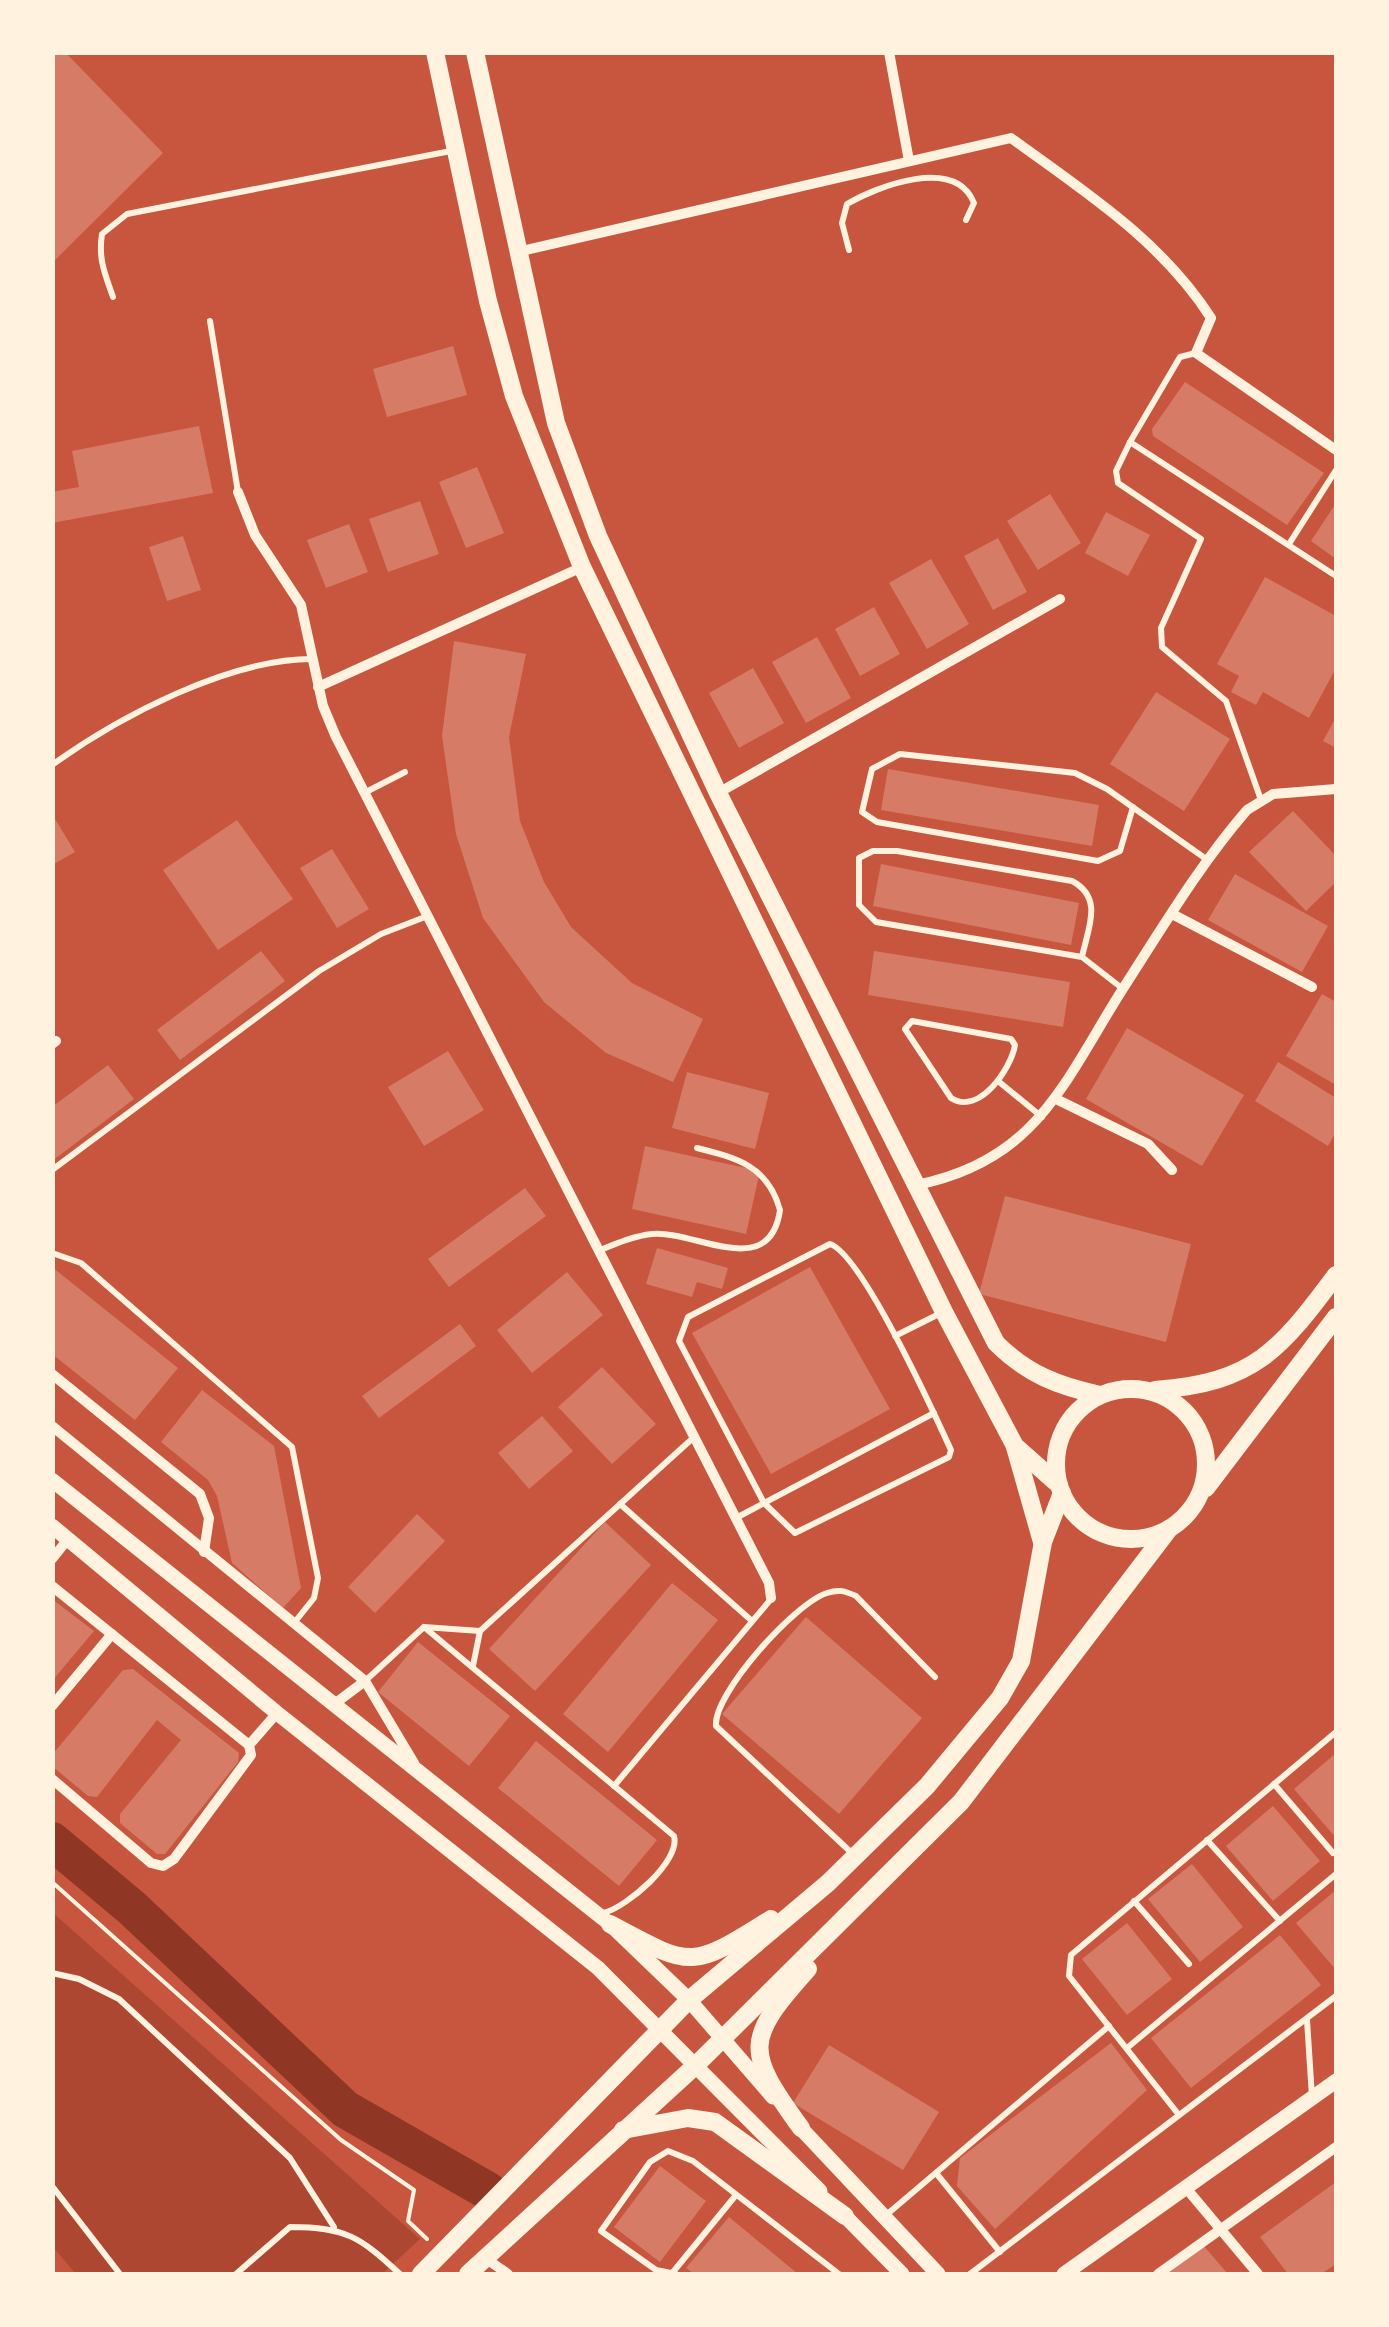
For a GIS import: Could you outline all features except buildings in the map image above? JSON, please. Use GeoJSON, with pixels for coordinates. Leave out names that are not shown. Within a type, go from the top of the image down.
{"type":"FeatureCollection","features":[{"type":"Feature","properties":{"kind":"main road"},"geometry":{"type":"LineString","coordinates":[[435,52],[488,301],[514,396],[582,567],[944,1312],[1015,1446],[1042,1542]]}},
{"type":"Feature","properties":{"kind":"main road"},"geometry":{"type":"LineString","coordinates":[[475,52],[556,423],[598,536],[718,793],[996,1343],[1021,1368],[1060,1386],[1100,1395]]}},
{"type":"Feature","properties":{"kind":"main road"},"geometry":{"type":"LineString","coordinates":[[420,2274],[689,2000],[856,1857],[927,1786],[1000,1698],[1021,1661],[1042,1542],[1060,1489],[1059,1442],[1082,1406],[1100,1395],[1125,1389],[1205,1387],[1250,1366],[1287,1342],[1336,1275]]}},
{"type":"Feature","properties":{"kind":"main road"},"geometry":{"type":"LineString","coordinates":[[801,2128],[764,2077],[758,2054],[760,2031],[774,2007],[990,1769],[1168,1530],[1191,1510],[1232,1449],[1336,1317]]}},
{"type":"Feature","properties":{"kind":"main road"},"geometry":{"type":"LineString","coordinates":[[1150,1391],[1172,1401],[1191,1418],[1203,1440],[1207,1464],[1203,1488],[1191,1510]]}},
{"type":"Feature","properties":{"kind":"main road"},"geometry":{"type":"LineString","coordinates":[[1015,1446],[1060,1489],[1072,1511],[1107,1535],[1138,1538],[1168,1530]]}},
{"type":"Feature","properties":{"kind":"main road"},"geometry":{"type":"LineString","coordinates":[[468,2274],[696,2065],[904,1860]]}},
{"type":"Feature","properties":{"kind":"main road"},"geometry":{"type":"LineString","coordinates":[[604,1919],[674,1958],[696,1958],[726,1947],[828,1883]]}},
{"type":"Feature","properties":{"kind":"main road"},"geometry":{"type":"LineString","coordinates":[[622,2131],[688,2118],[715,2122],[845,2216]]}},
{"type":"Feature","properties":{"kind":"street"},"geometry":{"type":"LineString","coordinates":[[890,52],[909,160]]}},
{"type":"Feature","properties":{"kind":"street"},"geometry":{"type":"LineString","coordinates":[[516,252],[1011,138],[1137,230],[1184,277],[1211,318],[1196,352],[1336,450]]}},
{"type":"Feature","properties":{"kind":"street"},"geometry":{"type":"LineString","coordinates":[[238,492],[255,535],[301,605],[310,630],[318,687],[336,737],[769,1583],[771,1598]]}},
{"type":"Feature","properties":{"kind":"street"},"geometry":{"type":"LineString","coordinates":[[318,687],[582,567]]}},
{"type":"Feature","properties":{"kind":"street"},"geometry":{"type":"LineString","coordinates":[[718,793],[1060,599]]}},
{"type":"Feature","properties":{"kind":"street"},"geometry":{"type":"LineString","coordinates":[[915,1186],[952,1178],[995,1157],[1042,1117],[1228,831],[1260,800],[1294,790],[1336,789]]}},
{"type":"Feature","properties":{"kind":"street"},"geometry":{"type":"LineString","coordinates":[[1174,915],[1312,988]]}},
{"type":"Feature","properties":{"kind":"street"},"geometry":{"type":"LineString","coordinates":[[1056,1099],[1148,1144],[1172,1170]]}},
{"type":"Feature","properties":{"kind":"street"},"geometry":{"type":"LineString","coordinates":[[52,1374],[200,1494],[210,1518],[204,1552]]}},
{"type":"Feature","properties":{"kind":"street"},"geometry":{"type":"LineString","coordinates":[[52,1426],[364,1681],[420,1775]]}},
{"type":"Feature","properties":{"kind":"street"},"geometry":{"type":"LineString","coordinates":[[52,1480],[604,1919],[689,2000],[918,2258],[938,2274]]}},
{"type":"Feature","properties":{"kind":"street"},"geometry":{"type":"LineString","coordinates":[[52,1526],[277,1714],[598,1968],[902,2274]]}},
{"type":"Feature","properties":{"kind":"street"},"geometry":{"type":"LineString","coordinates":[[52,1559],[68,1539]]}},
{"type":"Feature","properties":{"kind":"street"},"geometry":{"type":"LineString","coordinates":[[52,1586],[249,1745],[252,1755],[174,1858],[163,1866],[151,1862],[52,1779]]}},
{"type":"Feature","properties":{"kind":"street"},"geometry":{"type":"LineString","coordinates":[[52,1706],[112,1634]]}},
{"type":"Feature","properties":{"kind":"street"},"geometry":{"type":"LineString","coordinates":[[333,1705],[364,1681]]}},
{"type":"Feature","properties":{"kind":"street"},"geometry":{"type":"LineString","coordinates":[[249,1745],[277,1714]]}},
{"type":"Feature","properties":{"kind":"street"},"geometry":{"type":"LineString","coordinates":[[1064,2274],[1336,2081]]}},
{"type":"Feature","properties":{"kind":"street"},"geometry":{"type":"LineString","coordinates":[[1158,2274],[1336,2147]]}},
{"type":"Feature","properties":{"kind":"street"},"geometry":{"type":"LineString","coordinates":[[1186,2188],[1258,2274]]}},
{"type":"Feature","properties":{"kind":"street"},"geometry":{"type":"LineString","coordinates":[[485,2258],[508,2274]]}},
{"type":"Feature","properties":{"kind":"lane"},"geometry":{"type":"LineString","coordinates":[[114,298],[100,262],[102,234],[127,214],[458,150]]}},
{"type":"Feature","properties":{"kind":"lane"},"geometry":{"type":"LineString","coordinates":[[909,160],[913,180]]}},
{"type":"Feature","properties":{"kind":"lane"},"geometry":{"type":"LineString","coordinates":[[849,250],[842,223],[847,204],[913,180],[936,176],[966,191],[974,204],[966,220]]}},
{"type":"Feature","properties":{"kind":"lane"},"geometry":{"type":"LineString","coordinates":[[210,321],[238,492]]}},
{"type":"Feature","properties":{"kind":"lane"},"geometry":{"type":"LineString","coordinates":[[1196,352],[1180,357],[1116,471],[1118,482],[1201,540],[1160,628],[1162,647],[1226,702],[1260,800]]}},
{"type":"Feature","properties":{"kind":"lane"},"geometry":{"type":"LineString","coordinates":[[1130,442],[1336,576]]}},
{"type":"Feature","properties":{"kind":"lane"},"geometry":{"type":"LineString","coordinates":[[1289,544],[1336,470]]}},
{"type":"Feature","properties":{"kind":"lane"},"geometry":{"type":"LineString","coordinates":[[52,765],[134,716],[224,675],[274,659],[312,659]]}},
{"type":"Feature","properties":{"kind":"lane"},"geometry":{"type":"LineString","coordinates":[[1134,807],[1120,851],[1098,861],[877,822],[862,812],[872,769],[900,754],[1075,773],[1134,807],[1208,862]]}},
{"type":"Feature","properties":{"kind":"lane"},"geometry":{"type":"LineString","coordinates":[[366,792],[406,772]]}},
{"type":"Feature","properties":{"kind":"lane"},"geometry":{"type":"LineString","coordinates":[[1082,957],[1094,904],[1086,889],[1072,882],[896,851],[872,850],[859,858],[859,906],[876,922],[1082,957],[1123,989]]}},
{"type":"Feature","properties":{"kind":"lane"},"geometry":{"type":"LineString","coordinates":[[52,1170],[319,971],[381,934],[425,917]]}},
{"type":"Feature","properties":{"kind":"lane"},"geometry":{"type":"LineString","coordinates":[[924,1021],[1011,1039],[1015,1045],[1013,1055],[998,1080],[968,1103],[951,1098],[905,1029],[907,1022],[924,1021]]}},
{"type":"Feature","properties":{"kind":"lane"},"geometry":{"type":"LineString","coordinates":[[998,1080],[1042,1117]]}},
{"type":"Feature","properties":{"kind":"lane"},"geometry":{"type":"LineString","coordinates":[[597,1251],[652,1234],[737,1250],[762,1244],[778,1224],[780,1210],[766,1178],[756,1167],[697,1148]]}},
{"type":"Feature","properties":{"kind":"lane"},"geometry":{"type":"LineString","coordinates":[[830,1244],[845,1252],[934,1412],[952,1450],[949,1457],[799,1533],[781,1524],[764,1503],[679,1341],[688,1318],[830,1244]]}},
{"type":"Feature","properties":{"kind":"lane"},"geometry":{"type":"LineString","coordinates":[[52,1253],[80,1263],[292,1447],[318,1578],[314,1598],[294,1623]]}},
{"type":"Feature","properties":{"kind":"lane"},"geometry":{"type":"LineString","coordinates":[[895,1336],[944,1312]]}},
{"type":"Feature","properties":{"kind":"lane"},"geometry":{"type":"LineString","coordinates":[[735,1519],[934,1412]]}},
{"type":"Feature","properties":{"kind":"lane"},"geometry":{"type":"LineString","coordinates":[[473,1668],[480,1631],[693,1438]]}},
{"type":"Feature","properties":{"kind":"lane"},"geometry":{"type":"LineString","coordinates":[[620,1504],[752,1621]]}},
{"type":"Feature","properties":{"kind":"lane"},"geometry":{"type":"LineString","coordinates":[[856,1857],[716,1726],[718,1704],[802,1608],[823,1594],[842,1590],[856,1596],[936,1677]]}},
{"type":"Feature","properties":{"kind":"lane"},"geometry":{"type":"LineString","coordinates":[[614,1786],[771,1598]]}},
{"type":"Feature","properties":{"kind":"lane"},"geometry":{"type":"LineString","coordinates":[[364,1681],[424,1627],[480,1631]]}},
{"type":"Feature","properties":{"kind":"lane"},"geometry":{"type":"LineString","coordinates":[[424,1627],[676,1842],[671,1856],[631,1900],[604,1919]]}},
{"type":"Feature","properties":{"kind":"lane"},"geometry":{"type":"LineString","coordinates":[[1179,2116],[1069,1976],[1068,1964],[1079,1947],[1336,1732]]}},
{"type":"Feature","properties":{"kind":"lane"},"geometry":{"type":"LineString","coordinates":[[1274,1784],[1332,1853]]}},
{"type":"Feature","properties":{"kind":"lane"},"geometry":{"type":"LineString","coordinates":[[1207,1840],[1280,1921]]}},
{"type":"Feature","properties":{"kind":"lane"},"geometry":{"type":"LineString","coordinates":[[1126,2048],[1336,1874]]}},
{"type":"Feature","properties":{"kind":"lane"},"geometry":{"type":"LineString","coordinates":[[1134,1901],[1190,1964]]}},
{"type":"Feature","properties":{"kind":"lane"},"geometry":{"type":"LineString","coordinates":[[52,1973],[78,1979],[119,1999],[290,2158],[334,2227],[378,2254],[400,2274]]}},
{"type":"Feature","properties":{"kind":"lane"},"geometry":{"type":"LineString","coordinates":[[970,2274],[1336,1996]]}},
{"type":"Feature","properties":{"kind":"lane"},"geometry":{"type":"LineString","coordinates":[[1307,2019],[1312,2098]]}},
{"type":"Feature","properties":{"kind":"lane"},"geometry":{"type":"LineString","coordinates":[[882,2218],[1109,2026]]}},
{"type":"Feature","properties":{"kind":"lane"},"geometry":{"type":"LineString","coordinates":[[736,2196],[674,2273],[656,2270],[601,2231],[650,2162],[660,2152],[674,2153],[693,2161],[839,2274]]}},
{"type":"Feature","properties":{"kind":"lane"},"geometry":{"type":"LineString","coordinates":[[936,2173],[1000,2252]]}},
{"type":"Feature","properties":{"kind":"lane"},"geometry":{"type":"LineString","coordinates":[[52,2186],[120,2274]]}},
{"type":"Feature","properties":{"kind":"lane"},"geometry":{"type":"LineString","coordinates":[[236,2274],[290,2226],[334,2227]]}},
{"type":"Feature","properties":{"kind":"lane"},"geometry":{"type":"LineString","coordinates":[[101,2274],[112,2266]]}},
{"type":"Feature","properties":{"kind":"path"},"geometry":{"type":"LineString","coordinates":[[52,1882],[342,2140],[414,2190],[408,2221],[442,2253]]}},
{"type":"Feature","properties":{"kind":"shaded area"},"geometry":{"type":"Polygon","coordinates":[[[52,1912],[420,2239],[382,2274],[76,2274],[53,2247],[52,1912]]]}},
{"type":"Feature","properties":{"kind":"waterway"},"geometry":{"type":"LineString","coordinates":[[52,1841],[132,1908],[345,2109],[488,2191]]}}]}
